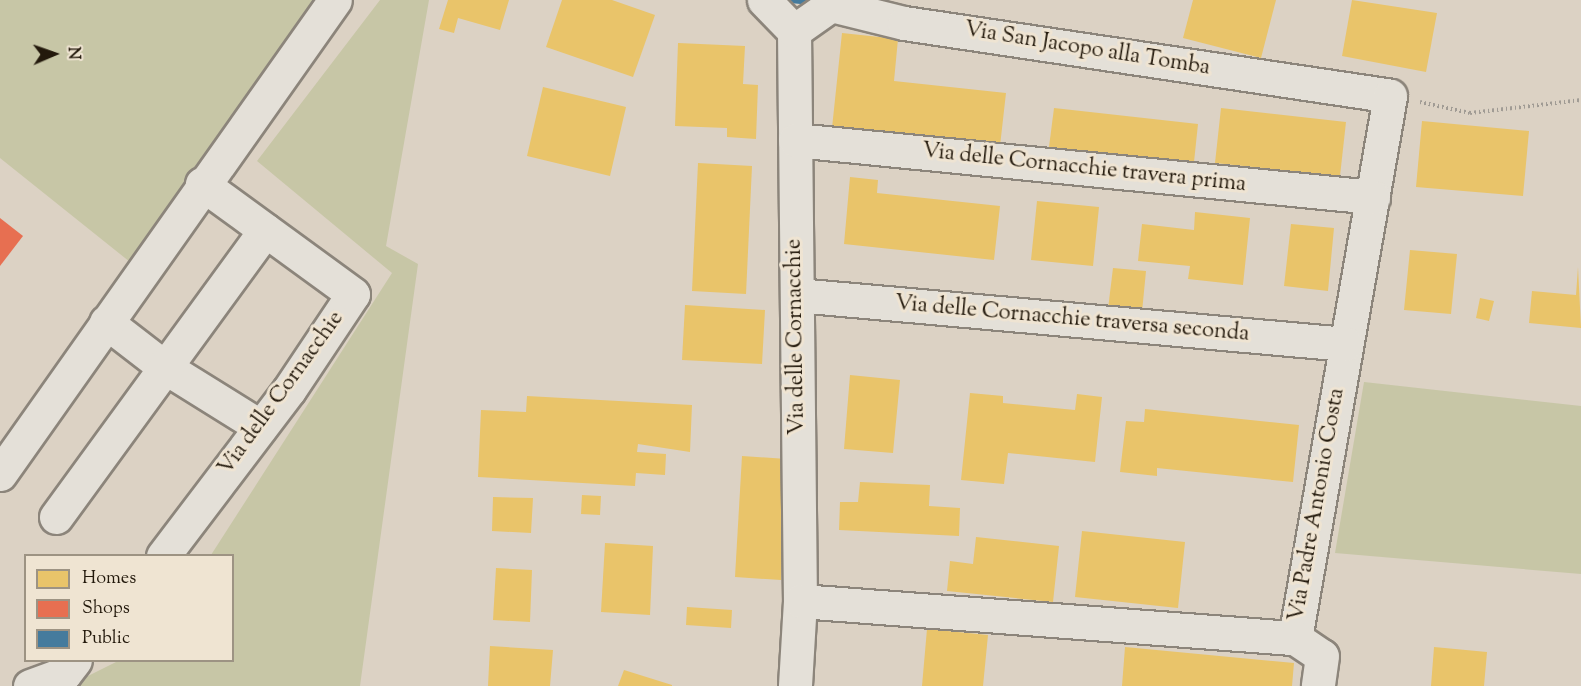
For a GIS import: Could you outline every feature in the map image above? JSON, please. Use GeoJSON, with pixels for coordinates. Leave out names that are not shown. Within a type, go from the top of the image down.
{"type":"FeatureCollection","features":[{"type":"Feature","properties":{"kind":"street"},"geometry":{"type":"LineString","coordinates":[[0,474],[202,184],[335,0]]}},
{"type":"Feature","properties":{"kind":"street"},"geometry":{"type":"LineString","coordinates":[[764,0],[794,31]]}},
{"type":"Feature","properties":{"kind":"street","name":"Via San Jacopo alla Tomba"},"geometry":{"type":"LineString","coordinates":[[794,31],[831,5],[904,23],[1390,96]]}},
{"type":"Feature","properties":{"kind":"street","name":"Via delle Cornacchie"},"geometry":{"type":"LineString","coordinates":[[794,31],[800,601],[795,686]]}},
{"type":"Feature","properties":{"kind":"street","name":"Via Padre Antonio Costa"},"geometry":{"type":"LineString","coordinates":[[800,601],[1295,638],[1390,96]]}},
{"type":"Feature","properties":{"kind":"street","name":"Via delle Cornacchie travera prima"},"geometry":{"type":"LineString","coordinates":[[795,140],[1372,197]]}},
{"type":"Feature","properties":{"kind":"street","name":"Via delle Cornacchie"},"geometry":{"type":"LineString","coordinates":[[164,554],[261,427],[353,294],[202,184]]}},
{"type":"Feature","properties":{"kind":"street"},"geometry":{"type":"LineString","coordinates":[[56,518],[164,366],[265,230]]}},
{"type":"Feature","properties":{"kind":"street","name":"Via delle Cornacchie traversa seconda"},"geometry":{"type":"LineString","coordinates":[[797,295],[1347,344]]}},
{"type":"Feature","properties":{"kind":"street"},"geometry":{"type":"LineString","coordinates":[[106,321],[164,366],[261,427]]}},
{"type":"Feature","properties":{"kind":"street"},"geometry":{"type":"LineString","coordinates":[[1295,638],[1322,656],[1318,686]]}},
{"type":"Feature","properties":{"kind":"street"},"geometry":{"type":"LineString","coordinates":[[30,686],[65,673],[73,662]]}},
{"type":"Feature","properties":{"kind":"path"},"geometry":{"type":"LineString","coordinates":[[1390,96],[1470,112],[1581,100]]}},
{"type":"Feature","properties":{"kind":"green space"},"geometry":{"type":"Polygon","coordinates":[[[0,0],[324,0],[130,262],[0,158],[0,0]]]}},
{"type":"Feature","properties":{"kind":"green space"},"geometry":{"type":"Polygon","coordinates":[[[380,0],[429,0],[386,246],[418,264],[360,686],[68,686],[116,662],[234,662],[234,554],[212,554],[392,273],[257,161],[380,0]]]}},
{"type":"Feature","properties":{"kind":"green space"},"geometry":{"type":"Polygon","coordinates":[[[1364,382],[1581,406],[1581,574],[1335,553],[1364,382]]]}},
{"type":"Feature","properties":{"kind":"building: Homes"},"geometry":{"type":"Polygon","coordinates":[[[448,0],[509,0],[500,30],[458,18],[454,33],[439,29],[448,0]]]}},
{"type":"Feature","properties":{"kind":"building: Homes"},"geometry":{"type":"Polygon","coordinates":[[[562,0],[612,0],[655,15],[633,77],[546,47],[562,0]]]}},
{"type":"Feature","properties":{"kind":"building: Homes"},"geometry":{"type":"Polygon","coordinates":[[[1193,0],[1276,0],[1261,58],[1183,38],[1193,0]]]}},
{"type":"Feature","properties":{"kind":"building: Homes"},"geometry":{"type":"Polygon","coordinates":[[[1352,0],[1437,13],[1426,72],[1342,56],[1352,0]]]}},
{"type":"Feature","properties":{"kind":"building: Homes"},"geometry":{"type":"Polygon","coordinates":[[[842,33],[898,39],[894,81],[1006,93],[1000,146],[832,128],[842,33]]]}},
{"type":"Feature","properties":{"kind":"building: Homes"},"geometry":{"type":"Polygon","coordinates":[[[678,43],[745,46],[743,84],[758,85],[756,139],[727,137],[727,128],[675,126],[678,43]]]}},
{"type":"Feature","properties":{"kind":"building: Homes"},"geometry":{"type":"Polygon","coordinates":[[[543,87],[626,107],[610,176],[527,156],[543,87]]]}},
{"type":"Feature","properties":{"kind":"building: Homes"},"geometry":{"type":"Polygon","coordinates":[[[1054,108],[1198,124],[1194,162],[1049,147],[1054,108]]]}},
{"type":"Feature","properties":{"kind":"building: Homes"},"geometry":{"type":"Polygon","coordinates":[[[1221,108],[1346,122],[1340,176],[1215,163],[1221,108]]]}},
{"type":"Feature","properties":{"kind":"building: Homes"},"geometry":{"type":"Polygon","coordinates":[[[1422,121],[1529,131],[1523,196],[1416,187],[1422,121]]]}},
{"type":"Feature","properties":{"kind":"building: Homes"},"geometry":{"type":"Polygon","coordinates":[[[698,163],[752,166],[746,294],[692,291],[698,163]]]}},
{"type":"Feature","properties":{"kind":"building: Homes"},"geometry":{"type":"Polygon","coordinates":[[[850,177],[878,180],[877,193],[1000,206],[994,260],[844,244],[850,177]]]}},
{"type":"Feature","properties":{"kind":"building: Homes"},"geometry":{"type":"Polygon","coordinates":[[[1037,201],[1099,207],[1093,266],[1031,260],[1037,201]]]}},
{"type":"Feature","properties":{"kind":"building: Homes"},"geometry":{"type":"Polygon","coordinates":[[[1195,212],[1250,218],[1243,285],[1188,279],[1190,266],[1138,261],[1142,224],[1194,230],[1195,212]]]}},
{"type":"Feature","properties":{"kind":"building: Homes"},"geometry":{"type":"Polygon","coordinates":[[[1291,224],[1334,228],[1328,291],[1284,286],[1291,224]]]}},
{"type":"Feature","properties":{"kind":"building: Homes"},"geometry":{"type":"Polygon","coordinates":[[[1410,250],[1457,254],[1451,314],[1404,310],[1410,250]]]}},
{"type":"Feature","properties":{"kind":"building: Homes"},"geometry":{"type":"Polygon","coordinates":[[[1578,267],[1581,328],[1529,323],[1532,291],[1576,295],[1578,267]]]}},
{"type":"Feature","properties":{"kind":"building: Homes"},"geometry":{"type":"Polygon","coordinates":[[[1113,268],[1146,271],[1142,312],[1108,309],[1113,268]]]}},
{"type":"Feature","properties":{"kind":"building: Homes"},"geometry":{"type":"Polygon","coordinates":[[[1480,298],[1494,301],[1489,321],[1476,318],[1480,298]]]}},
{"type":"Feature","properties":{"kind":"building: Homes"},"geometry":{"type":"Polygon","coordinates":[[[685,305],[765,310],[762,364],[682,360],[685,305]]]}},
{"type":"Feature","properties":{"kind":"building: Homes"},"geometry":{"type":"Polygon","coordinates":[[[850,375],[900,380],[893,453],[844,449],[850,375]]]}},
{"type":"Feature","properties":{"kind":"building: Homes"},"geometry":{"type":"Polygon","coordinates":[[[970,393],[1003,396],[1003,403],[1075,410],[1077,394],[1102,397],[1095,462],[1008,453],[1004,484],[961,480],[970,393]]]}},
{"type":"Feature","properties":{"kind":"building: Homes"},"geometry":{"type":"Polygon","coordinates":[[[527,396],[692,405],[690,452],[638,444],[637,452],[666,454],[665,475],[636,473],[635,486],[478,477],[481,410],[526,412],[527,396]]]}},
{"type":"Feature","properties":{"kind":"building: Homes"},"geometry":{"type":"Polygon","coordinates":[[[1145,409],[1299,425],[1293,482],[1157,468],[1157,476],[1120,472],[1126,421],[1144,422],[1145,409]]]}},
{"type":"Feature","properties":{"kind":"building: Homes"},"geometry":{"type":"Polygon","coordinates":[[[742,456],[787,459],[781,580],[735,577],[742,456]]]}},
{"type":"Feature","properties":{"kind":"building: Homes"},"geometry":{"type":"Polygon","coordinates":[[[860,482],[930,485],[929,506],[960,508],[959,536],[839,530],[840,502],[858,502],[860,482]]]}},
{"type":"Feature","properties":{"kind":"building: Homes"},"geometry":{"type":"Polygon","coordinates":[[[582,495],[601,496],[600,515],[581,514],[582,495]]]}},
{"type":"Feature","properties":{"kind":"building: Homes"},"geometry":{"type":"Polygon","coordinates":[[[493,497],[533,498],[531,533],[492,531],[493,497]]]}},
{"type":"Feature","properties":{"kind":"building: Homes"},"geometry":{"type":"Polygon","coordinates":[[[1082,531],[1185,542],[1178,608],[1075,597],[1082,531]]]}},
{"type":"Feature","properties":{"kind":"building: Homes"},"geometry":{"type":"Polygon","coordinates":[[[976,537],[1059,546],[1053,602],[947,591],[950,561],[973,564],[976,537]]]}},
{"type":"Feature","properties":{"kind":"building: Homes"},"geometry":{"type":"Polygon","coordinates":[[[605,543],[653,546],[650,615],[601,612],[605,543]]]}},
{"type":"Feature","properties":{"kind":"building: Homes"},"geometry":{"type":"Polygon","coordinates":[[[496,568],[532,570],[530,622],[493,620],[496,568]]]}},
{"type":"Feature","properties":{"kind":"building: Homes"},"geometry":{"type":"Polygon","coordinates":[[[687,607],[732,610],[731,628],[686,625],[687,607]]]}},
{"type":"Feature","properties":{"kind":"building: Homes"},"geometry":{"type":"Polygon","coordinates":[[[927,629],[988,635],[983,686],[922,686],[927,629]]]}},
{"type":"Feature","properties":{"kind":"building: Homes"},"geometry":{"type":"Polygon","coordinates":[[[490,646],[553,650],[550,686],[488,686],[490,646]]]}},
{"type":"Feature","properties":{"kind":"building: Homes"},"geometry":{"type":"Polygon","coordinates":[[[1125,647],[1294,663],[1292,686],[1122,686],[1125,647]]]}},
{"type":"Feature","properties":{"kind":"building: Homes"},"geometry":{"type":"Polygon","coordinates":[[[1434,647],[1487,652],[1484,686],[1431,686],[1434,647]]]}},
{"type":"Feature","properties":{"kind":"building: Homes"},"geometry":{"type":"Polygon","coordinates":[[[624,670],[672,685],[672,686],[618,686],[624,670]]]}},
{"type":"Feature","properties":{"kind":"building: Shops"},"geometry":{"type":"Polygon","coordinates":[[[0,218],[23,236],[0,266],[0,218]]]}},
{"type":"Feature","properties":{"kind":"building: Public"},"geometry":{"type":"Polygon","coordinates":[[[790,0],[811,0],[811,5],[790,3],[790,0]]]}}]}
